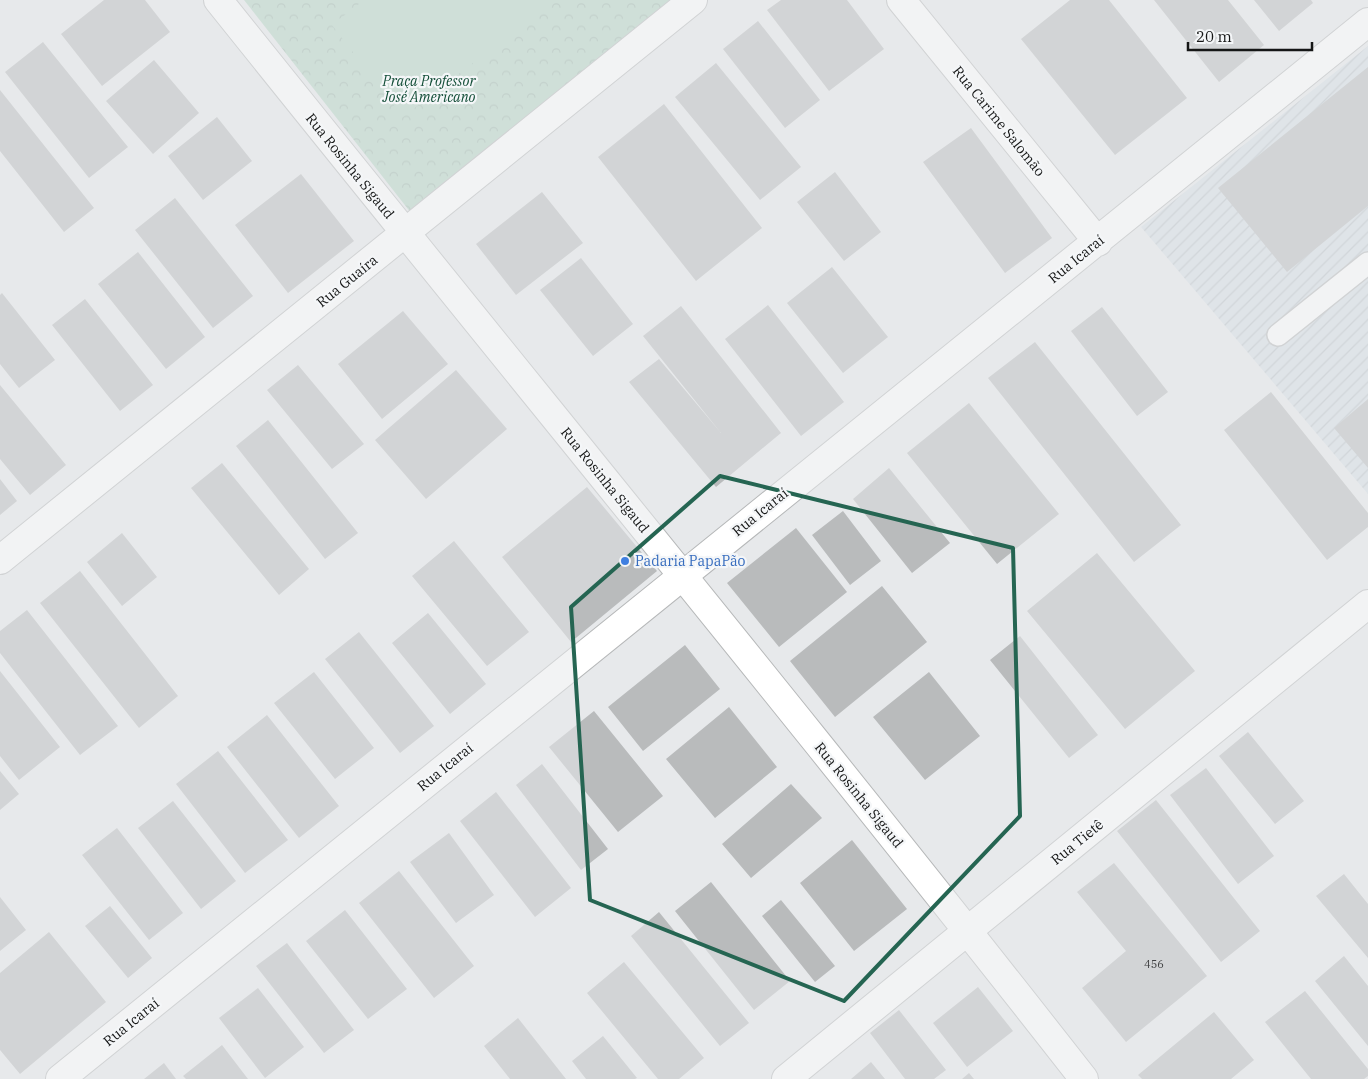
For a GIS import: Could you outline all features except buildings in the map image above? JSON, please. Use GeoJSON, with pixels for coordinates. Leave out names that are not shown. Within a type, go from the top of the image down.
{"type":"FeatureCollection","features":[{"type":"Feature","properties":{"kind":"street","name":"Rua Rosinha Sigaud"},"geometry":{"type":"LineString","coordinates":[[218,0],[968,931],[1084,1079]]}},
{"type":"Feature","properties":{"kind":"street","name":"Rua Guaíra"},"geometry":{"type":"LineString","coordinates":[[0,560],[693,0]]}},
{"type":"Feature","properties":{"kind":"street","name":"Rua Carime Salomão"},"geometry":{"type":"LineString","coordinates":[[901,0],[1098,242]]}},
{"type":"Feature","properties":{"kind":"street","name":"Rua Icaraí"},"geometry":{"type":"LineString","coordinates":[[60,1079],[1368,22]]}},
{"type":"Feature","properties":{"kind":"street","name":"Rua Tietê"},"geometry":{"type":"LineString","coordinates":[[786,1079],[1368,604]]}},
{"type":"Feature","properties":{"kind":"lane"},"geometry":{"type":"LineString","coordinates":[[1278,335],[1368,263]]}},
{"type":"Feature","properties":{"kind":"highlighted area"},"geometry":{"type":"Polygon","coordinates":[[[720,476],[1013,548],[1020,816],[844,1001],[590,900],[571,607],[720,476]]]}},
{"type":"Feature","properties":{"kind":"shaded area"},"geometry":{"type":"Polygon","coordinates":[[[1368,46],[1368,494],[1141,227],[1368,46]]]}},
{"type":"Feature","properties":{"kind":"green space","name":"Praça Professor José Americano"},"geometry":{"type":"Polygon","coordinates":[[[244,0],[673,0],[415,218],[244,0]]]}},
{"type":"Feature","properties":{"kind":"green space"},"geometry":{"type":"Polygon","coordinates":[[[364,0],[554,0],[403,117],[332,25],[364,0]]]}},
{"type":"Feature","properties":{"kind":"place","name":"Padaria PapaPão"},"geometry":{"type":"Point","coordinates":[625,561]}}]}
